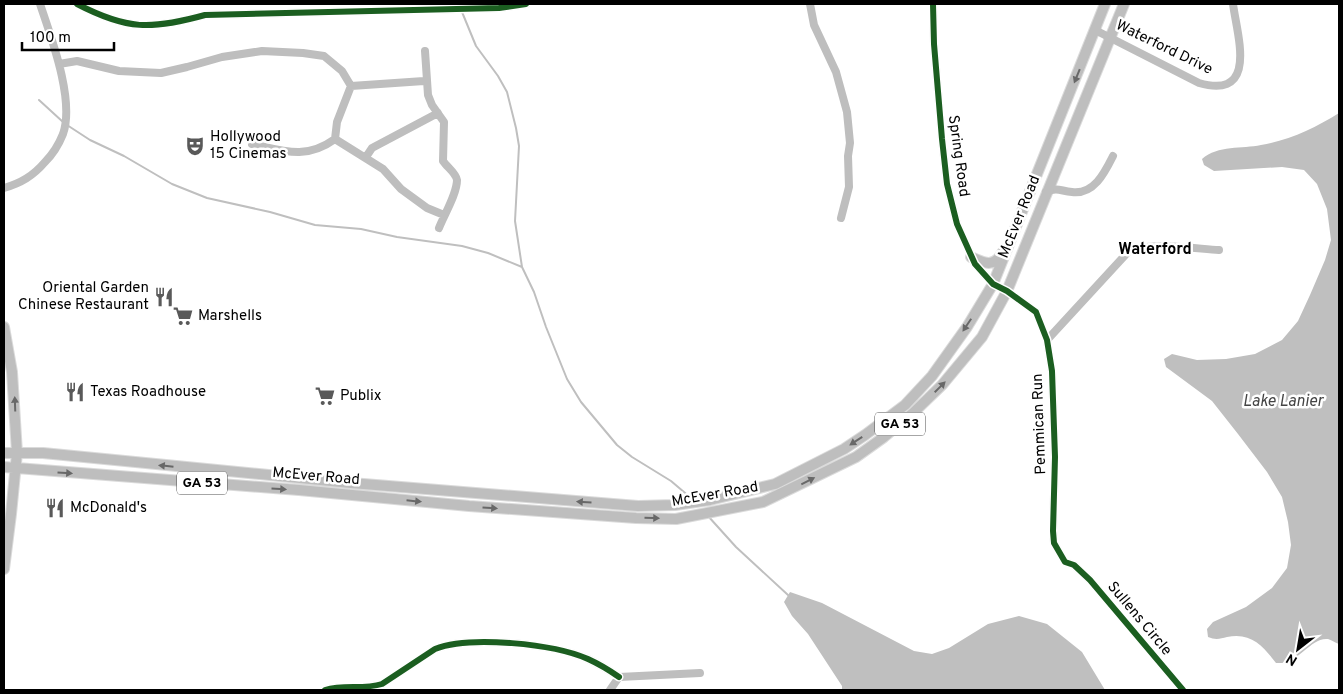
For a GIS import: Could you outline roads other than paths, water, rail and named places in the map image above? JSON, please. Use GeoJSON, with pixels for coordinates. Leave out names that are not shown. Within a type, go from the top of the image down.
{"type":"FeatureCollection","features":[{"type":"Feature","properties":{"kind":"main road","name":"McEver Road"},"geometry":{"type":"LineString","coordinates":[[4,452],[44,453],[271,476],[638,506],[675,505],[710,500],[775,484],[844,449],[866,435],[905,405],[932,376],[967,326],[993,284],[1105,4]]}},
{"type":"Feature","properties":{"kind":"main road","name":"McEver Road"},"geometry":{"type":"LineString","coordinates":[[4,467],[636,518],[676,519],[763,502],[856,457],[884,437],[942,385],[990,324],[1007,291],[1124,4]]}},
{"type":"Feature","properties":{"kind":"main road"},"geometry":{"type":"LineString","coordinates":[[971,257],[988,264],[997,261],[1019,212],[1026,204]]}},
{"type":"Feature","properties":{"kind":"main road"},"geometry":{"type":"LineString","coordinates":[[4,327],[10,355],[15,397],[17,453],[4,569]]}},
{"type":"Feature","properties":{"kind":"main road"},"geometry":{"type":"LineString","coordinates":[[186,482],[193,476],[258,479],[271,476]]}},
{"type":"Feature","properties":{"kind":"street"},"geometry":{"type":"LineString","coordinates":[[4,188],[20,183],[36,172],[56,149],[64,132],[67,105],[58,64],[40,4]]}},
{"type":"Feature","properties":{"kind":"street"},"geometry":{"type":"LineString","coordinates":[[77,4],[111,20],[134,25],[155,26],[174,24],[205,15],[490,6],[499,8],[526,4]]}},
{"type":"Feature","properties":{"kind":"street"},"geometry":{"type":"LineString","coordinates":[[810,4],[814,25],[836,72],[847,112],[850,143],[849,187],[841,218]]}},
{"type":"Feature","properties":{"kind":"street","name":"Spring Road"},"geometry":{"type":"LineString","coordinates":[[933,4],[935,53],[947,184],[957,224],[975,264],[993,284],[1007,291]]}},
{"type":"Feature","properties":{"kind":"street","name":"Waterford Drive"},"geometry":{"type":"LineString","coordinates":[[1095,30],[1199,83],[1219,86],[1233,79],[1241,64],[1234,4]]}},
{"type":"Feature","properties":{"kind":"street"},"geometry":{"type":"LineString","coordinates":[[58,64],[77,61],[118,71],[161,72],[222,57],[262,50],[303,53],[324,56],[342,71],[351,86]]}},
{"type":"Feature","properties":{"kind":"street"},"geometry":{"type":"LineString","coordinates":[[425,51],[428,95],[444,122],[444,161],[457,179],[452,199],[438,228]]}},
{"type":"Feature","properties":{"kind":"street"},"geometry":{"type":"LineString","coordinates":[[351,86],[424,81],[427,83]]}},
{"type":"Feature","properties":{"kind":"street"},"geometry":{"type":"LineString","coordinates":[[335,140],[337,122],[351,86]]}},
{"type":"Feature","properties":{"kind":"street"},"geometry":{"type":"LineString","coordinates":[[366,157],[372,148],[438,113]]}},
{"type":"Feature","properties":{"kind":"street"},"geometry":{"type":"LineString","coordinates":[[252,144],[294,153],[307,153],[335,140]]}},
{"type":"Feature","properties":{"kind":"street"},"geometry":{"type":"LineString","coordinates":[[335,140],[383,169],[401,189],[427,208],[444,215]]}},
{"type":"Feature","properties":{"kind":"street"},"geometry":{"type":"LineString","coordinates":[[1046,192],[1056,188],[1074,193],[1087,190],[1098,181],[1113,156]]}},
{"type":"Feature","properties":{"kind":"street"},"geometry":{"type":"LineString","coordinates":[[1047,340],[1128,252],[1134,248],[1156,246],[1219,250]]}},
{"type":"Feature","properties":{"kind":"street","name":"Pemmican Run"},"geometry":{"type":"LineString","coordinates":[[1007,291],[1036,312],[1047,340],[1052,371],[1055,457],[1054,543],[1065,562],[1074,565]]}},
{"type":"Feature","properties":{"kind":"street","name":"Sullens Circle"},"geometry":{"type":"LineString","coordinates":[[1074,565],[1090,580],[1183,690]]}},
{"type":"Feature","properties":{"kind":"street"},"geometry":{"type":"LineString","coordinates":[[325,690],[340,687],[372,688],[392,679],[435,649],[463,643],[497,643],[569,653],[587,658],[619,677],[646,674],[700,673]]}},
{"type":"Feature","properties":{"kind":"street"},"geometry":{"type":"LineString","coordinates":[[610,690],[619,677]]}},
{"type":"Feature","properties":{"kind":"water","name":"Lake Lanier"},"geometry":{"type":"Polygon","coordinates":[[[1339,113],[1339,644],[1328,639],[1322,640],[1316,642],[1291,660],[1276,663],[1261,646],[1250,639],[1235,636],[1213,639],[1208,637],[1207,629],[1213,622],[1246,607],[1272,588],[1287,568],[1291,545],[1282,497],[1267,472],[1212,401],[1166,367],[1164,359],[1172,354],[1197,360],[1226,359],[1255,354],[1282,340],[1298,321],[1325,260],[1331,240],[1327,209],[1317,184],[1304,170],[1282,167],[1214,171],[1204,165],[1202,159],[1215,151],[1223,149],[1261,145],[1292,137],[1321,124],[1339,113]]]}},
{"type":"Feature","properties":{"kind":"water"},"geometry":{"type":"Polygon","coordinates":[[[790,592],[822,603],[914,651],[932,654],[949,648],[988,624],[1019,616],[1047,624],[1082,652],[1105,690],[842,690],[842,686],[808,634],[792,616],[784,602],[790,592]]]}},
{"type":"Feature","properties":{"kind":"waterway"},"geometry":{"type":"LineString","coordinates":[[462,12],[476,46],[507,92],[519,146],[515,221],[522,267],[534,292],[567,379],[581,402],[617,445],[632,457],[671,481],[691,498]]}},
{"type":"Feature","properties":{"kind":"waterway"},"geometry":{"type":"LineString","coordinates":[[39,100],[63,122]]}},
{"type":"Feature","properties":{"kind":"waterway"},"geometry":{"type":"LineString","coordinates":[[67,125],[90,140],[124,156],[172,184],[207,198],[270,212],[315,225],[361,229],[397,237],[462,246],[488,253],[522,267]]}},
{"type":"Feature","properties":{"kind":"waterway"},"geometry":{"type":"LineString","coordinates":[[708,516],[736,547],[788,595]]}},
{"type":"Feature","properties":{"kind":"place","name":"Hollywood 15 Cinemas"},"geometry":{"type":"Point","coordinates":[195,146]}},
{"type":"Feature","properties":{"kind":"place","name":"Oriental Garden Chinese Restaurant"},"geometry":{"type":"Point","coordinates":[164,297]}},
{"type":"Feature","properties":{"kind":"place","name":"Marshells"},"geometry":{"type":"Point","coordinates":[183,316]}},
{"type":"Feature","properties":{"kind":"place","name":"Texas Roadhouse"},"geometry":{"type":"Point","coordinates":[75,392]}},
{"type":"Feature","properties":{"kind":"place","name":"Publix"},"geometry":{"type":"Point","coordinates":[325,396]}},
{"type":"Feature","properties":{"kind":"place","name":"McDonald's"},"geometry":{"type":"Point","coordinates":[55,508]}},
{"type":"Feature","properties":{"kind":"district","name":"Waterford"},"geometry":{"type":"Point","coordinates":[1155,250]}}]}
